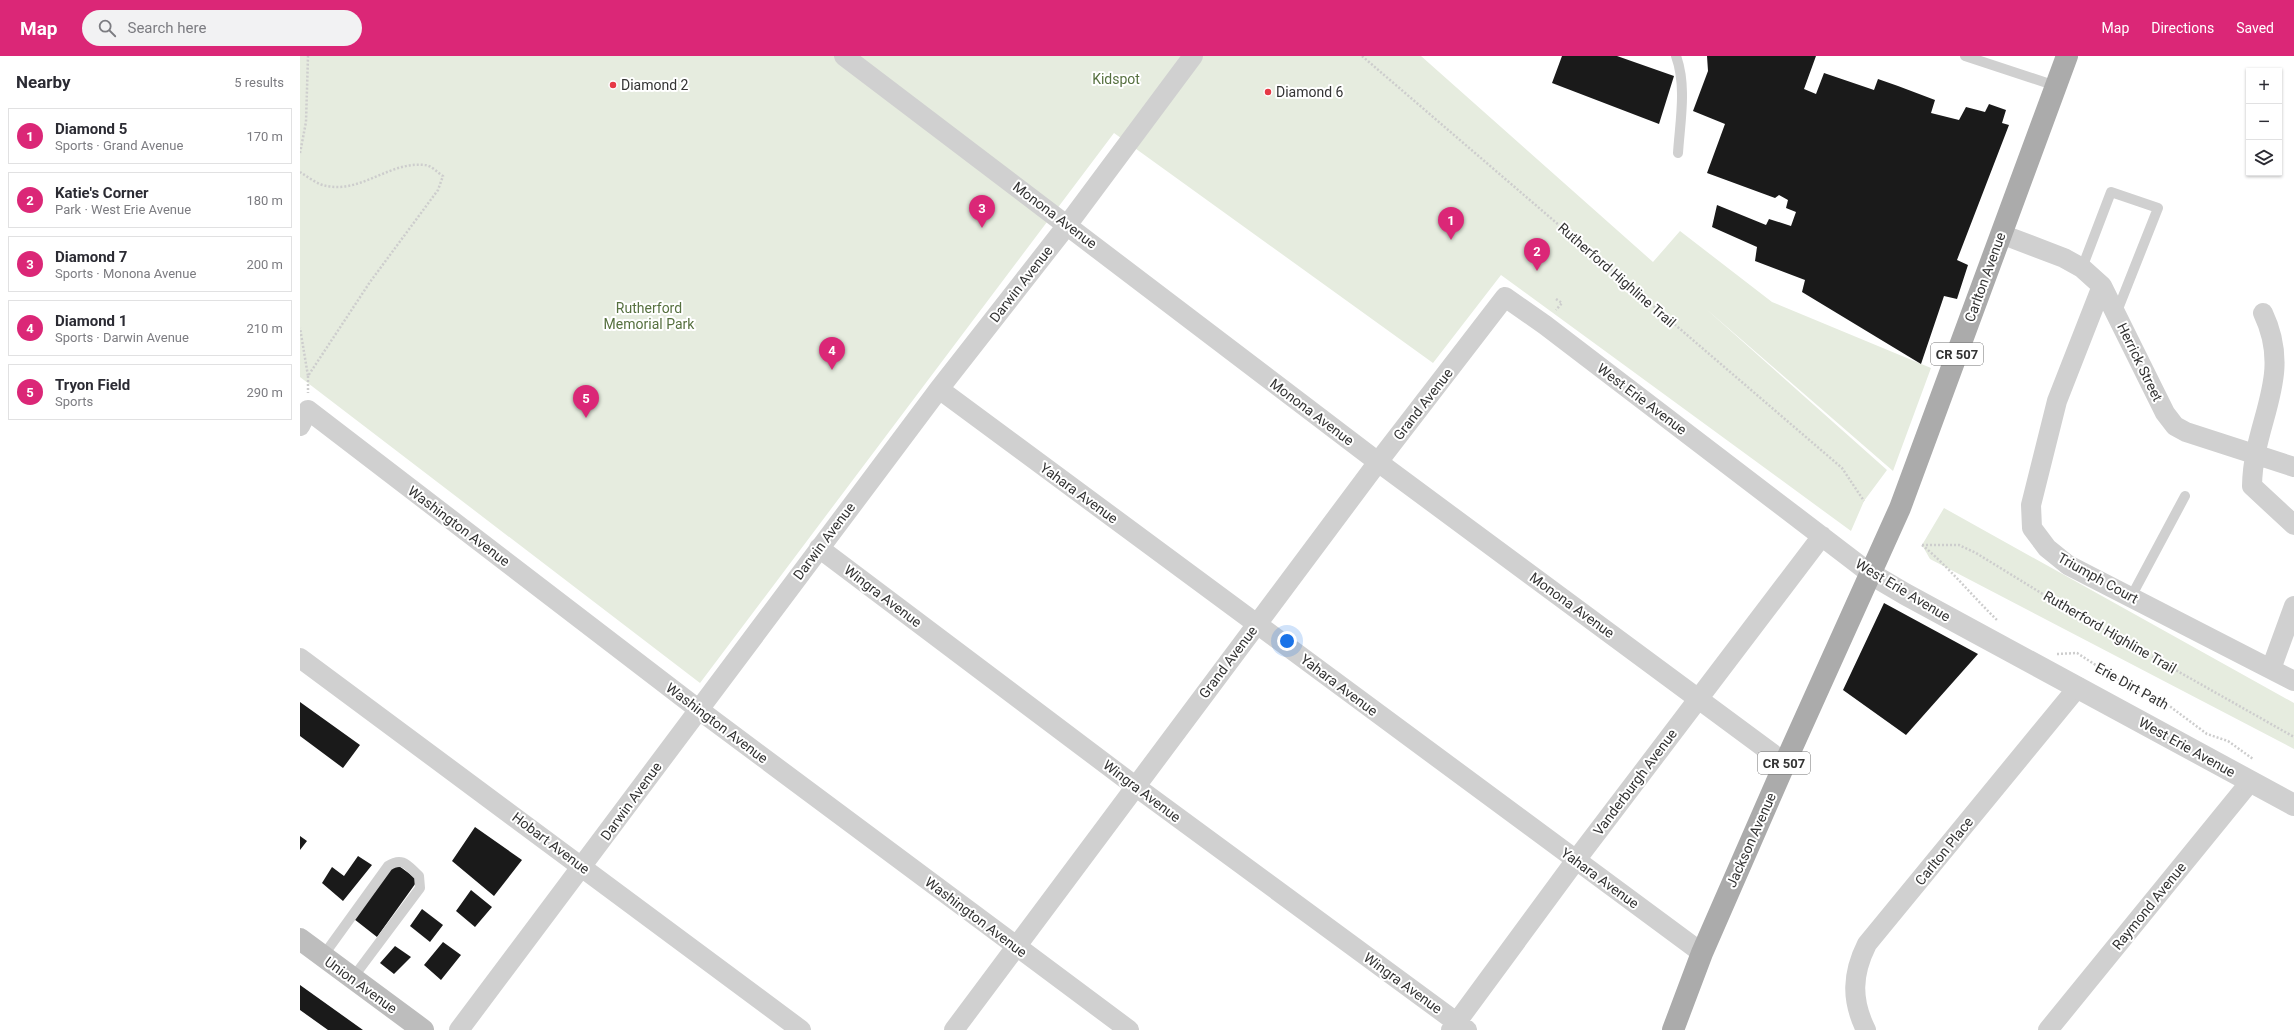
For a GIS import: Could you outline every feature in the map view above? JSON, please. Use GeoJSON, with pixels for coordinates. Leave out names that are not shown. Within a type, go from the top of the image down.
{"type":"FeatureCollection","features":[{"type":"Feature","properties":{"kind":"main road","name":"Carlton Avenue"},"geometry":{"type":"LineString","coordinates":[[1904,499],[2068,56]]}},
{"type":"Feature","properties":{"kind":"main road","name":"Jackson Avenue"},"geometry":{"type":"LineString","coordinates":[[1673,1030],[1702,953],[1784,762],[1904,499]]}},
{"type":"Feature","properties":{"kind":"main road","name":"Union Avenue"},"geometry":{"type":"LineString","coordinates":[[300,939],[352,979],[423,1030]]}},
{"type":"Feature","properties":{"kind":"street","name":"Monona Avenue"},"geometry":{"type":"LineString","coordinates":[[844,56],[1068,224],[1378,462],[1784,762]]}},
{"type":"Feature","properties":{"kind":"street","name":"Darwin Avenue"},"geometry":{"type":"LineString","coordinates":[[460,1030],[583,867],[698,709],[819,548],[939,389],[1068,224],[1193,56]]}},
{"type":"Feature","properties":{"kind":"street","name":"Herrick Street"},"geometry":{"type":"LineString","coordinates":[[2001,234],[2064,258],[2082,268],[2102,286],[2165,413],[2175,426],[2186,432],[2294,467]]}},
{"type":"Feature","properties":{"kind":"street","name":"Triumph Court"},"geometry":{"type":"LineString","coordinates":[[2102,286],[2057,401],[2031,504],[2032,528],[2047,548],[2068,565],[2294,681]]}},
{"type":"Feature","properties":{"kind":"street","name":"Grand Avenue"},"geometry":{"type":"LineString","coordinates":[[954,1030],[1378,462],[1505,297]]}},
{"type":"Feature","properties":{"kind":"street","name":"West Erie Avenue"},"geometry":{"type":"LineString","coordinates":[[1505,297],[1545,325],[1871,574],[1905,594],[2078,687],[2255,773],[2294,805]]}},
{"type":"Feature","properties":{"kind":"street"},"geometry":{"type":"LineString","coordinates":[[2263,313],[2272,326],[2279,344],[2282,364],[2280,381],[2255,455],[2252,486],[2294,525]]}},
{"type":"Feature","properties":{"kind":"street","name":"Yahara Avenue"},"geometry":{"type":"LineString","coordinates":[[939,389],[1702,953]]}},
{"type":"Feature","properties":{"kind":"street","name":"Washington Avenue"},"geometry":{"type":"LineString","coordinates":[[304,418],[698,709],[1015,947],[1129,1030]]}},
{"type":"Feature","properties":{"kind":"street","name":"Vanderburgh Avenue"},"geometry":{"type":"LineString","coordinates":[[1458,1027],[1576,860],[1822,536]]}},
{"type":"Feature","properties":{"kind":"street","name":"Wingra Avenue"},"geometry":{"type":"LineString","coordinates":[[819,548],[1458,1027]]}},
{"type":"Feature","properties":{"kind":"street"},"geometry":{"type":"LineString","coordinates":[[2270,669],[2294,606]]}},
{"type":"Feature","properties":{"kind":"street","name":"Hobart Avenue"},"geometry":{"type":"LineString","coordinates":[[300,658],[801,1030]]}},
{"type":"Feature","properties":{"kind":"street","name":"Carlton Place"},"geometry":{"type":"LineString","coordinates":[[1866,1030],[1858,1015],[1854,996],[1854,978],[1859,961],[1867,944],[2078,687]]}},
{"type":"Feature","properties":{"kind":"street","name":"Raymond Avenue"},"geometry":{"type":"LineString","coordinates":[[2048,1030],[2255,773]]}},
{"type":"Feature","properties":{"kind":"lane"},"geometry":{"type":"LineString","coordinates":[[1676,56],[1681,76],[1678,153]]}},
{"type":"Feature","properties":{"kind":"lane"},"geometry":{"type":"LineString","coordinates":[[1965,56],[2056,86]]}},
{"type":"Feature","properties":{"kind":"lane"},"geometry":{"type":"LineString","coordinates":[[2082,268],[2111,192],[2158,208],[2116,314]]}},
{"type":"Feature","properties":{"kind":"lane"},"geometry":{"type":"LineString","coordinates":[[2131,597],[2185,496]]}},
{"type":"Feature","properties":{"kind":"lane"},"geometry":{"type":"LineString","coordinates":[[323,956],[388,866],[396,861],[400,861],[419,876],[420,888],[352,979]]}},
{"type":"Feature","properties":{"kind":"path"},"geometry":{"type":"LineString","coordinates":[[300,153],[306,122],[308,56]]}},
{"type":"Feature","properties":{"kind":"path","name":"Rutherford Highline Trail"},"geometry":{"type":"LineString","coordinates":[[1362,56],[1842,468],[1864,501]]}},
{"type":"Feature","properties":{"kind":"path"},"geometry":{"type":"LineString","coordinates":[[300,172],[326,186],[343,187],[366,182],[399,168],[411,166],[426,165],[443,176],[438,190],[370,282],[308,376],[300,328]]}},
{"type":"Feature","properties":{"kind":"path","name":"Rutherford Highline Trail"},"geometry":{"type":"LineString","coordinates":[[2004,625],[1922,545],[1958,545],[1970,550],[2294,737]]}},
{"type":"Feature","properties":{"kind":"path","name":"Erie Dirt Path"},"geometry":{"type":"LineString","coordinates":[[2049,654],[2077,653],[2136,691],[2164,702],[2207,734],[2228,741],[2255,773]]}},
{"type":"Feature","properties":{"kind":"green space","name":"Rutherford Memorial Park"},"geometry":{"type":"Polygon","coordinates":[[[300,56],[1421,56],[1653,262],[1680,231],[1772,302],[1931,368],[1893,471],[1705,308],[1887,470],[1864,501],[1851,531],[1501,275],[1433,363],[1114,133],[700,683],[300,377],[300,56]]]}},
{"type":"Feature","properties":{"kind":"green space"},"geometry":{"type":"Polygon","coordinates":[[[1944,508],[2294,703],[2294,749],[1930,559],[1922,545],[1944,508]]]}},
{"type":"Feature","properties":{"kind":"building"},"geometry":{"type":"Polygon","coordinates":[[[1562,56],[1617,56],[1674,76],[1659,124],[1552,83],[1562,56]]]}},
{"type":"Feature","properties":{"kind":"building"},"geometry":{"type":"Polygon","coordinates":[[[1707,56],[1816,56],[1804,89],[1816,94],[1824,73],[1874,90],[1878,79],[1935,100],[1931,113],[1959,120],[1966,107],[1985,112],[1989,104],[2006,110],[2002,123],[2009,125],[1957,260],[1968,265],[1957,299],[1944,296],[1921,364],[1802,292],[1805,280],[1755,261],[1757,247],[1712,227],[1717,205],[1766,225],[1769,219],[1791,226],[1796,212],[1786,208],[1788,200],[1779,195],[1775,198],[1707,173],[1725,124],[1693,111],[1708,71],[1707,56]]]}},
{"type":"Feature","properties":{"kind":"building"},"geometry":{"type":"Polygon","coordinates":[[[1884,603],[1978,654],[1906,735],[1843,690],[1884,603]]]}},
{"type":"Feature","properties":{"kind":"building"},"geometry":{"type":"Polygon","coordinates":[[[300,702],[360,745],[343,768],[300,736],[300,702]]]}},
{"type":"Feature","properties":{"kind":"building"},"geometry":{"type":"Polygon","coordinates":[[[475,827],[522,860],[494,896],[452,861],[475,827]]]}},
{"type":"Feature","properties":{"kind":"building"},"geometry":{"type":"Polygon","coordinates":[[[300,836],[307,841],[300,850],[300,836]]]}},
{"type":"Feature","properties":{"kind":"building"},"geometry":{"type":"Polygon","coordinates":[[[358,856],[372,865],[343,901],[322,883],[332,867],[344,876],[358,856]]]}},
{"type":"Feature","properties":{"kind":"building"},"geometry":{"type":"Polygon","coordinates":[[[395,863],[418,880],[377,937],[354,919],[395,863]]]}},
{"type":"Feature","properties":{"kind":"building"},"geometry":{"type":"Polygon","coordinates":[[[471,890],[492,907],[475,927],[456,911],[471,890]]]}},
{"type":"Feature","properties":{"kind":"building"},"geometry":{"type":"Polygon","coordinates":[[[422,909],[443,925],[430,942],[410,926],[422,909]]]}},
{"type":"Feature","properties":{"kind":"building"},"geometry":{"type":"Polygon","coordinates":[[[443,942],[461,955],[441,980],[424,965],[443,942]]]}},
{"type":"Feature","properties":{"kind":"building"},"geometry":{"type":"Polygon","coordinates":[[[395,946],[411,957],[394,974],[380,963],[395,946]]]}},
{"type":"Feature","properties":{"kind":"building"},"geometry":{"type":"Polygon","coordinates":[[[300,985],[363,1030],[328,1030],[300,1010],[300,985]]]}},
{"type":"Feature","properties":{"kind":"place","name":"Diamond 2"},"geometry":{"type":"Point","coordinates":[613,85]}},
{"type":"Feature","properties":{"kind":"place","name":"Diamond 6"},"geometry":{"type":"Point","coordinates":[1268,92]}},
{"type":"Feature","properties":{"kind":"place","name":"Diamond 7"},"geometry":{"type":"Point","coordinates":[982,228]}},
{"type":"Feature","properties":{"kind":"place","name":"Diamond 5"},"geometry":{"type":"Point","coordinates":[1451,240]}},
{"type":"Feature","properties":{"kind":"place","name":"Katie's Corner"},"geometry":{"type":"Point","coordinates":[1537,271]}},
{"type":"Feature","properties":{"kind":"place","name":"Diamond 1"},"geometry":{"type":"Point","coordinates":[832,370]}},
{"type":"Feature","properties":{"kind":"place","name":"Tryon Field"},"geometry":{"type":"Point","coordinates":[586,418]}},
{"type":"Feature","properties":{"kind":"park label","name":"Kidspot"},"geometry":{"type":"Point","coordinates":[1116,79]}}]}
